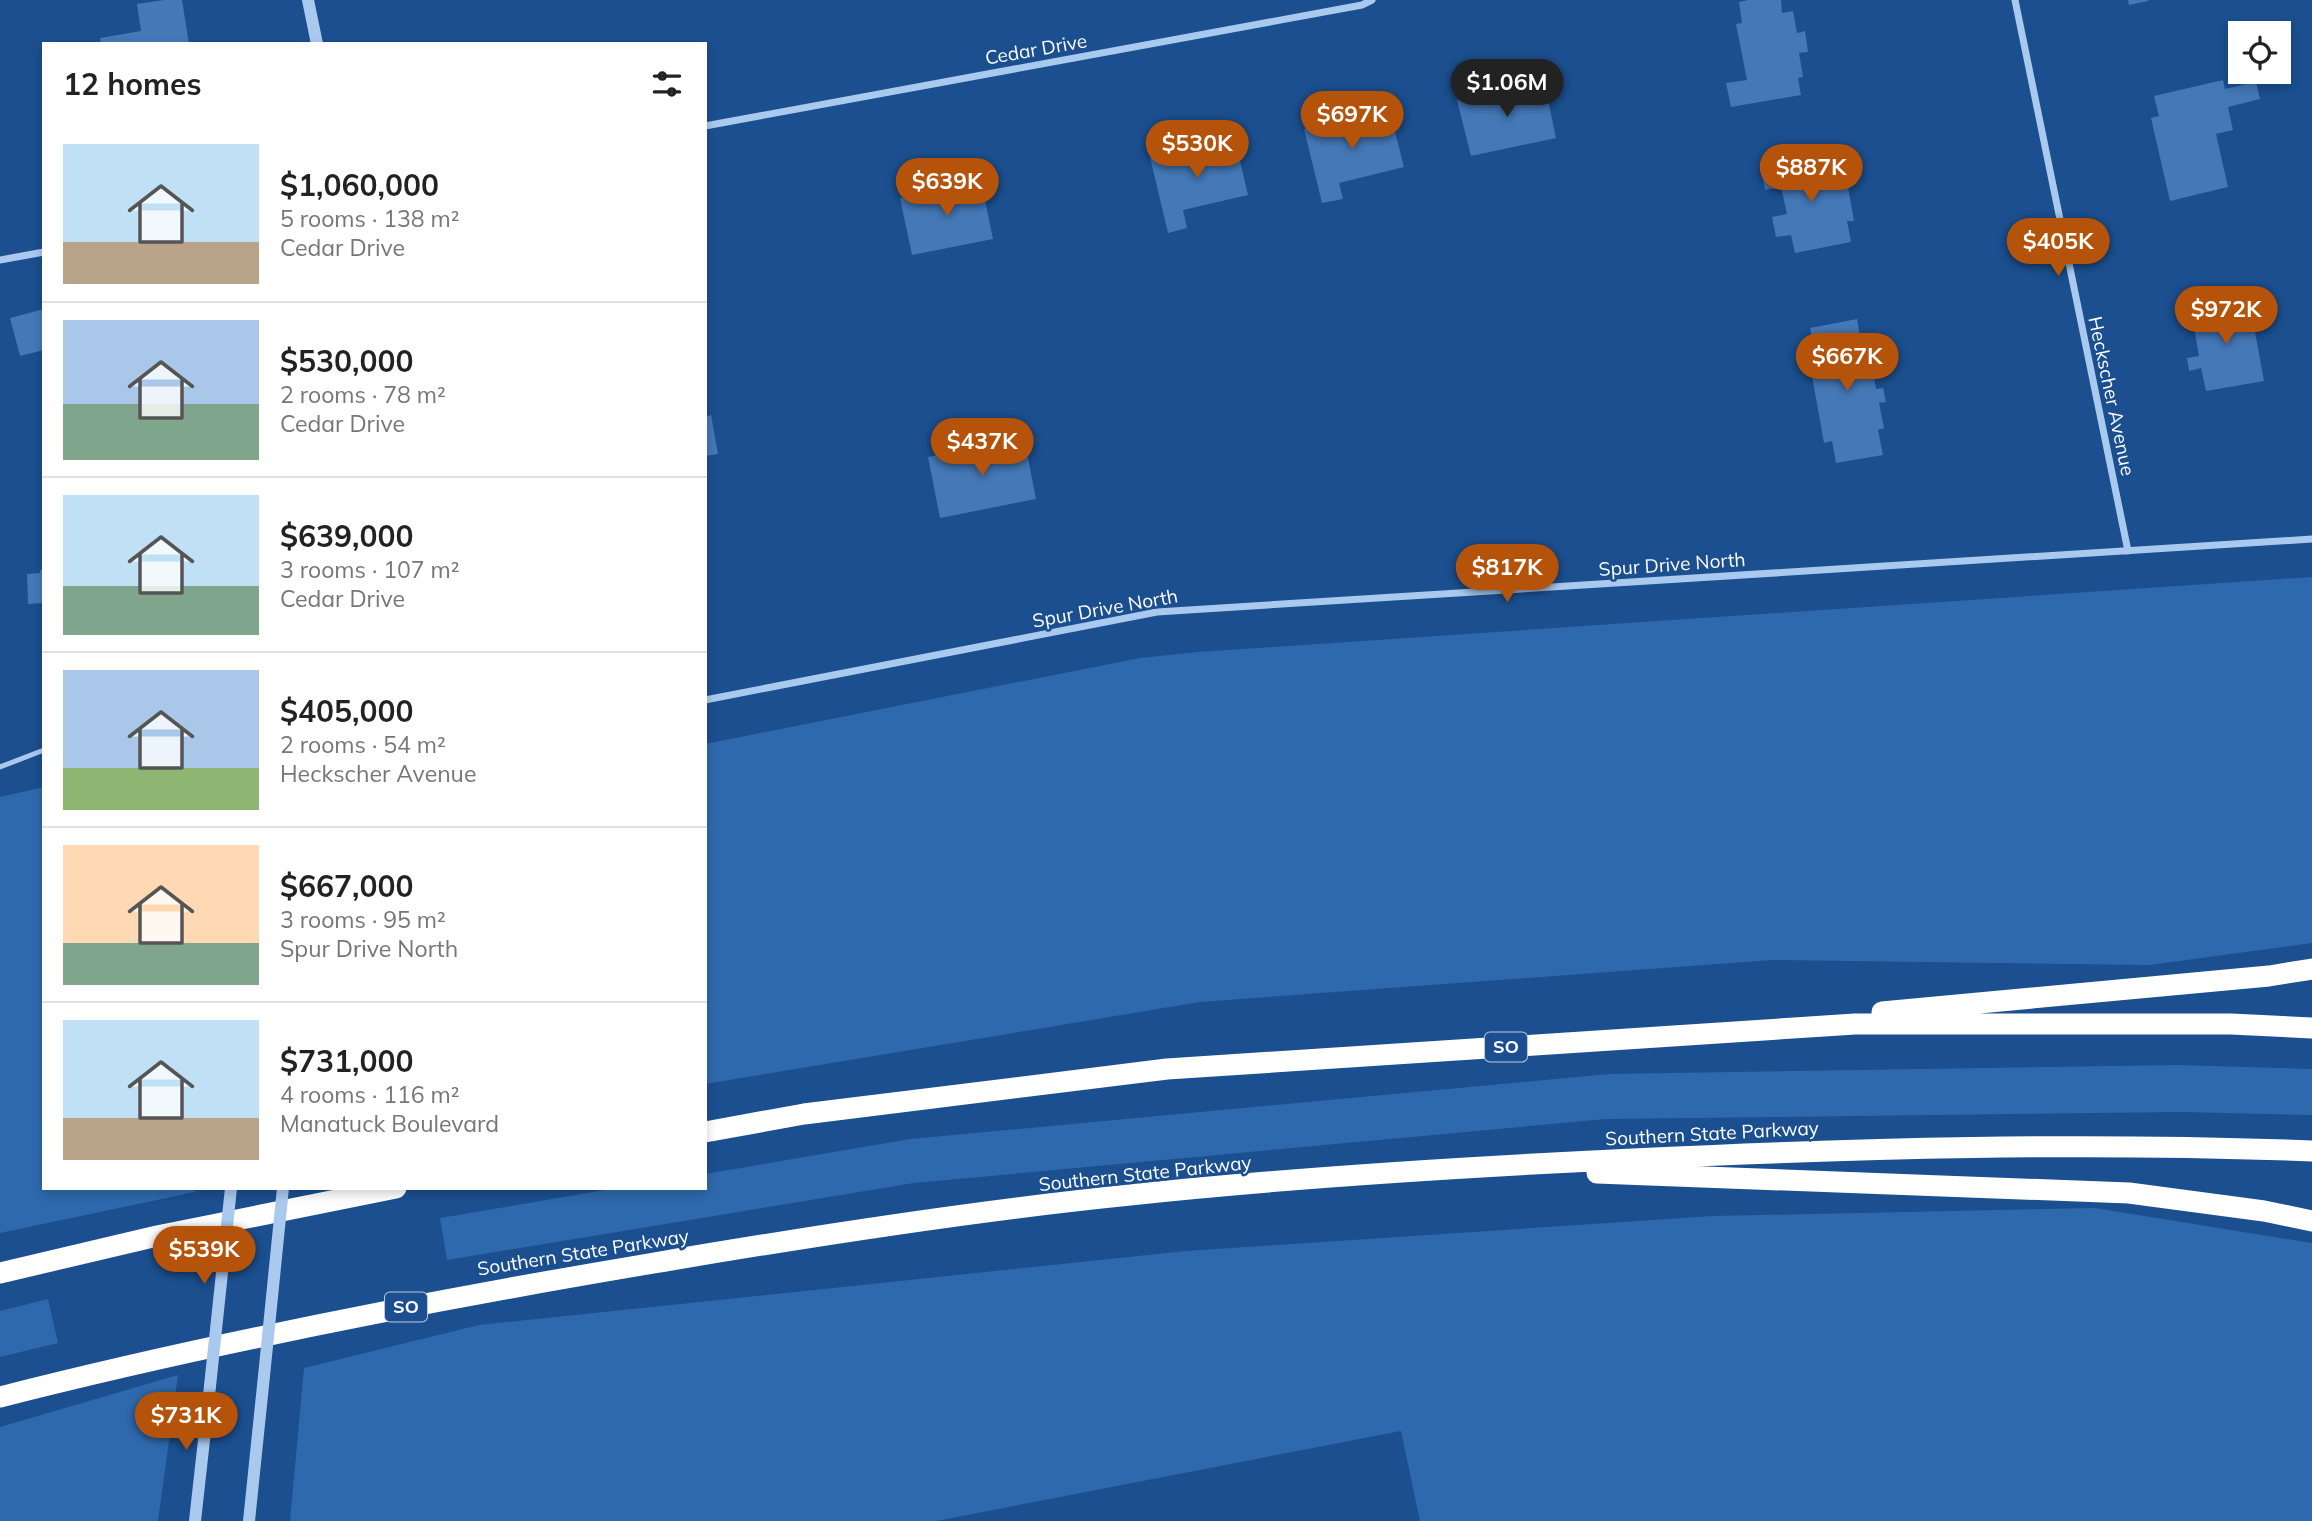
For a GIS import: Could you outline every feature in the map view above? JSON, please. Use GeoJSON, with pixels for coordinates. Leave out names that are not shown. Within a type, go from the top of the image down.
{"type":"FeatureCollection","features":[{"type":"Feature","properties":{"kind":"highway"},"geometry":{"type":"LineString","coordinates":[[1514,1046],[2269,976],[2312,969]]}},
{"type":"Feature","properties":{"kind":"highway","name":"SO"},"geometry":{"type":"LineString","coordinates":[[707,1132],[804,1114],[1167,1069],[1514,1046],[1855,1024],[2231,1024],[2312,1028]]}},
{"type":"Feature","properties":{"kind":"highway","name":"Southern State Parkway"},"geometry":{"type":"LineString","coordinates":[[0,1397],[137,1362],[454,1297],[803,1238],[1129,1195],[1455,1168],[1822,1150],[2180,1146],[2312,1151]]}},
{"type":"Feature","properties":{"kind":"highway"},"geometry":{"type":"LineString","coordinates":[[1455,1168],[2129,1193],[2264,1211],[2312,1221]]}},
{"type":"Feature","properties":{"kind":"highway"},"geometry":{"type":"LineString","coordinates":[[0,1273],[157,1236],[386,1190]]}},
{"type":"Feature","properties":{"kind":"street"},"geometry":{"type":"LineString","coordinates":[[309,0],[317,42]]}},
{"type":"Feature","properties":{"kind":"street","name":"Cedar Drive"},"geometry":{"type":"LineString","coordinates":[[707,126],[1362,5],[1372,0]]}},
{"type":"Feature","properties":{"kind":"street","name":"Heckscher Avenue"},"geometry":{"type":"LineString","coordinates":[[2015,0],[2128,551]]}},
{"type":"Feature","properties":{"kind":"street"},"geometry":{"type":"LineString","coordinates":[[0,260],[42,252]]}},
{"type":"Feature","properties":{"kind":"street","name":"Spur Drive North"},"geometry":{"type":"LineString","coordinates":[[707,700],[1157,612],[2312,539]]}},
{"type":"Feature","properties":{"kind":"street"},"geometry":{"type":"LineString","coordinates":[[195,1521],[231,1190]]}},
{"type":"Feature","properties":{"kind":"street"},"geometry":{"type":"LineString","coordinates":[[249,1521],[283,1190]]}},
{"type":"Feature","properties":{"kind":"lane"},"geometry":{"type":"LineString","coordinates":[[0,767],[42,751]]}},
{"type":"Feature","properties":{"kind":"shaded area"},"geometry":{"type":"Polygon","coordinates":[[[2312,577],[2312,943],[2150,965],[1772,960],[1200,1002],[707,1084],[707,744],[1140,658],[2312,577]]]}},
{"type":"Feature","properties":{"kind":"shaded area"},"geometry":{"type":"Polygon","coordinates":[[[42,787],[42,1190],[195,1192],[0,1233],[0,797],[42,787]]]}},
{"type":"Feature","properties":{"kind":"shaded area"},"geometry":{"type":"Polygon","coordinates":[[[2177,1065],[2312,1069],[2312,1115],[2182,1112],[1606,1119],[914,1183],[447,1260],[440,1218],[605,1190],[707,1190],[707,1174],[910,1139],[1609,1074],[2177,1065]]]}},
{"type":"Feature","properties":{"kind":"shaded area"},"geometry":{"type":"Polygon","coordinates":[[[2095,1208],[2312,1243],[2312,1521],[1420,1521],[1401,1431],[936,1521],[290,1521],[304,1368],[479,1325],[1186,1251],[1713,1216],[2095,1208]]]}},
{"type":"Feature","properties":{"kind":"shaded area"},"geometry":{"type":"Polygon","coordinates":[[[48,1299],[58,1343],[0,1357],[0,1311],[48,1299]]]}},
{"type":"Feature","properties":{"kind":"shaded area"},"geometry":{"type":"Polygon","coordinates":[[[178,1375],[158,1521],[0,1521],[0,1427],[178,1375]]]}},
{"type":"Feature","properties":{"kind":"building"},"geometry":{"type":"Polygon","coordinates":[[[182,0],[189,42],[101,42],[100,38],[141,31],[137,4],[182,0]]]}},
{"type":"Feature","properties":{"kind":"building"},"geometry":{"type":"Polygon","coordinates":[[[1781,0],[1782,13],[1793,11],[1797,33],[1805,31],[1808,52],[1799,53],[1803,77],[1798,78],[1801,95],[1731,107],[1726,83],[1747,80],[1736,24],[1742,23],[1739,2],[1781,0]]]}},
{"type":"Feature","properties":{"kind":"building"},"geometry":{"type":"Polygon","coordinates":[[[2128,0],[2148,0],[2148,1],[2129,5],[2128,0]]]}},
{"type":"Feature","properties":{"kind":"building"},"geometry":{"type":"Polygon","coordinates":[[[2223,80],[2225,89],[2256,84],[2260,99],[2228,107],[2233,130],[2216,134],[2228,187],[2170,201],[2151,118],[2159,116],[2154,96],[2223,80]]]}},
{"type":"Feature","properties":{"kind":"building"},"geometry":{"type":"Polygon","coordinates":[[[1544,81],[1556,138],[1471,156],[1457,100],[1544,81]]]}},
{"type":"Feature","properties":{"kind":"building"},"geometry":{"type":"Polygon","coordinates":[[[1389,108],[1404,167],[1339,183],[1343,199],[1322,203],[1304,129],[1389,108]]]}},
{"type":"Feature","properties":{"kind":"building"},"geometry":{"type":"Polygon","coordinates":[[[1235,140],[1248,195],[1183,210],[1187,228],[1168,233],[1150,157],[1235,140]]]}},
{"type":"Feature","properties":{"kind":"building"},"geometry":{"type":"Polygon","coordinates":[[[1833,157],[1838,183],[1847,182],[1854,221],[1847,221],[1851,242],[1795,253],[1791,235],[1776,237],[1772,217],[1787,214],[1781,187],[1765,190],[1761,169],[1833,157]]]}},
{"type":"Feature","properties":{"kind":"building"},"geometry":{"type":"Polygon","coordinates":[[[981,181],[993,239],[912,255],[900,198],[981,181]]]}},
{"type":"Feature","properties":{"kind":"building"},"geometry":{"type":"Polygon","coordinates":[[[2249,299],[2264,381],[2206,391],[2201,368],[2189,371],[2187,358],[2199,356],[2191,310],[2249,299]]]}},
{"type":"Feature","properties":{"kind":"building"},"geometry":{"type":"Polygon","coordinates":[[[42,310],[42,350],[20,356],[10,318],[42,310]]]}},
{"type":"Feature","properties":{"kind":"building"},"geometry":{"type":"Polygon","coordinates":[[[1857,319],[1864,361],[1871,360],[1876,389],[1883,388],[1886,402],[1879,403],[1884,428],[1878,430],[1883,455],[1836,463],[1832,441],[1824,443],[1811,370],[1818,369],[1810,328],[1857,319]]]}},
{"type":"Feature","properties":{"kind":"building"},"geometry":{"type":"Polygon","coordinates":[[[711,415],[718,454],[707,456],[707,416],[711,415]]]}},
{"type":"Feature","properties":{"kind":"building"},"geometry":{"type":"Polygon","coordinates":[[[1024,438],[1036,499],[940,518],[928,457],[1024,438]]]}},
{"type":"Feature","properties":{"kind":"building"},"geometry":{"type":"Polygon","coordinates":[[[42,570],[42,603],[28,604],[27,574],[40,573],[42,570]]]}}]}
